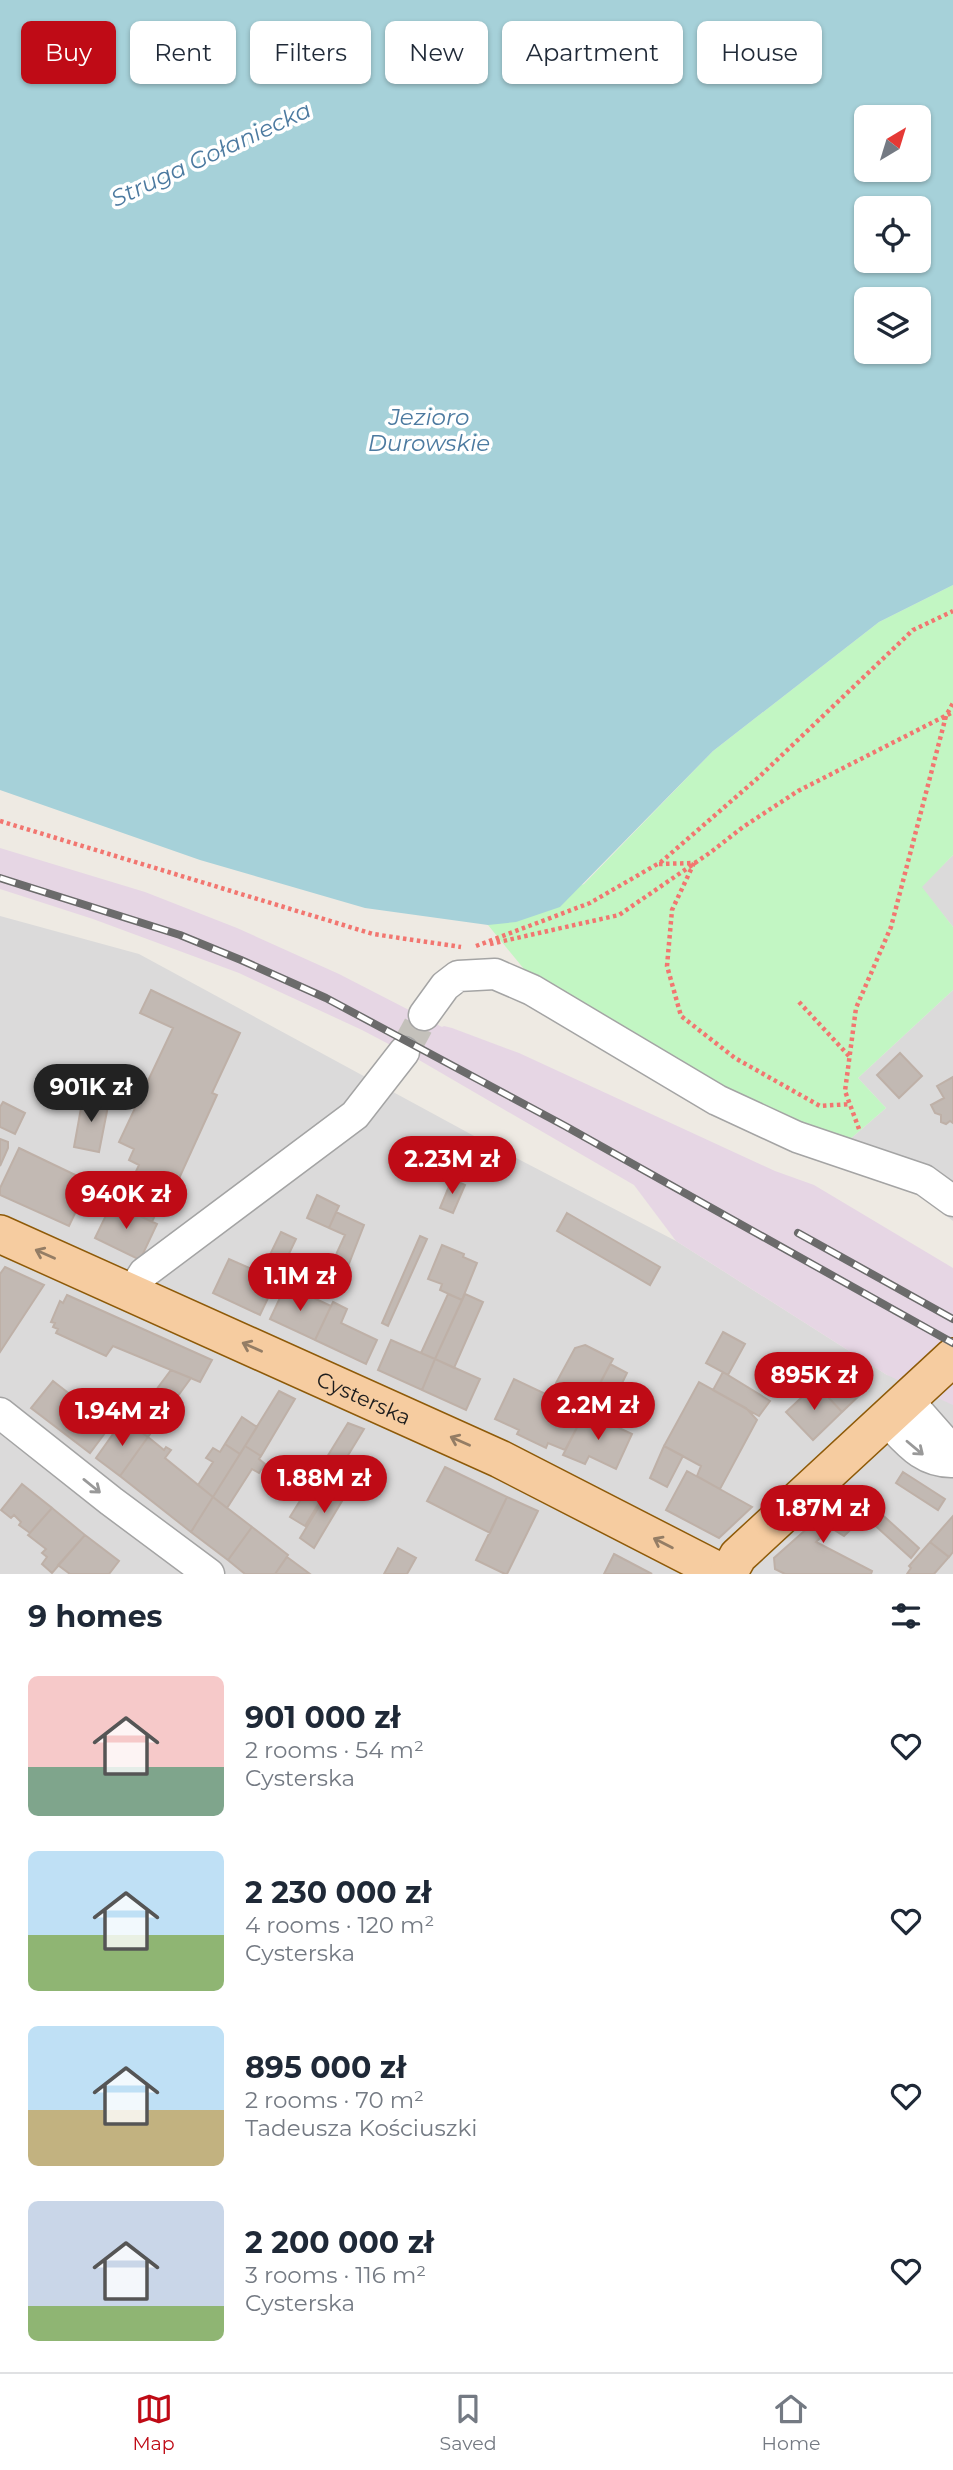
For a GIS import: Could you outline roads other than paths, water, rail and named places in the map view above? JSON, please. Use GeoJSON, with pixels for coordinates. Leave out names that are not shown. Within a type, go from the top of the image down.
{"type":"FeatureCollection","features":[{"type":"Feature","properties":{"kind":"main road","name":"Cysterska"},"geometry":{"type":"LineString","coordinates":[[0,1234],[500,1459],[726,1574]]}},
{"type":"Feature","properties":{"kind":"main road"},"geometry":{"type":"LineString","coordinates":[[726,1574],[738,1556],[953,1357]]}},
{"type":"Feature","properties":{"kind":"street"},"geometry":{"type":"LineString","coordinates":[[424,1015],[445,986],[458,975],[495,974],[532,990],[717,1100],[797,1137],[924,1180],[953,1201]]}},
{"type":"Feature","properties":{"kind":"street"},"geometry":{"type":"LineString","coordinates":[[132,1292],[144,1273],[355,1115],[404,1052]]}},
{"type":"Feature","properties":{"kind":"street"},"geometry":{"type":"LineString","coordinates":[[896,1409],[945,1442],[953,1455]]}},
{"type":"Feature","properties":{"kind":"street"},"geometry":{"type":"LineString","coordinates":[[896,1409],[911,1445],[928,1458],[938,1462],[953,1462]]}},
{"type":"Feature","properties":{"kind":"street"},"geometry":{"type":"LineString","coordinates":[[0,1413],[111,1502],[209,1574]]}},
{"type":"Feature","properties":{"kind":"water","name":"Jezioro Durowskie"},"geometry":{"type":"Polygon","coordinates":[[[0,0],[953,0],[953,585],[879,622],[713,751],[560,907],[516,922],[488,925],[365,908],[200,860],[0,790],[0,0]]]}},
{"type":"Feature","properties":{"kind":"tunnel"},"geometry":{"type":"LineString","coordinates":[[404,1052],[424,1015]]}},
{"type":"Feature","properties":{"kind":"railway"},"geometry":{"type":"LineString","coordinates":[[0,878],[180,935],[326,998],[565,1126],[953,1343]]}},
{"type":"Feature","properties":{"kind":"railway"},"geometry":{"type":"LineString","coordinates":[[798,1233],[953,1319]]}},
{"type":"Feature","properties":{"kind":"water label","name":"Struga Gołaniecka"},"geometry":{"type":"Point","coordinates":[211,154]}}]}
